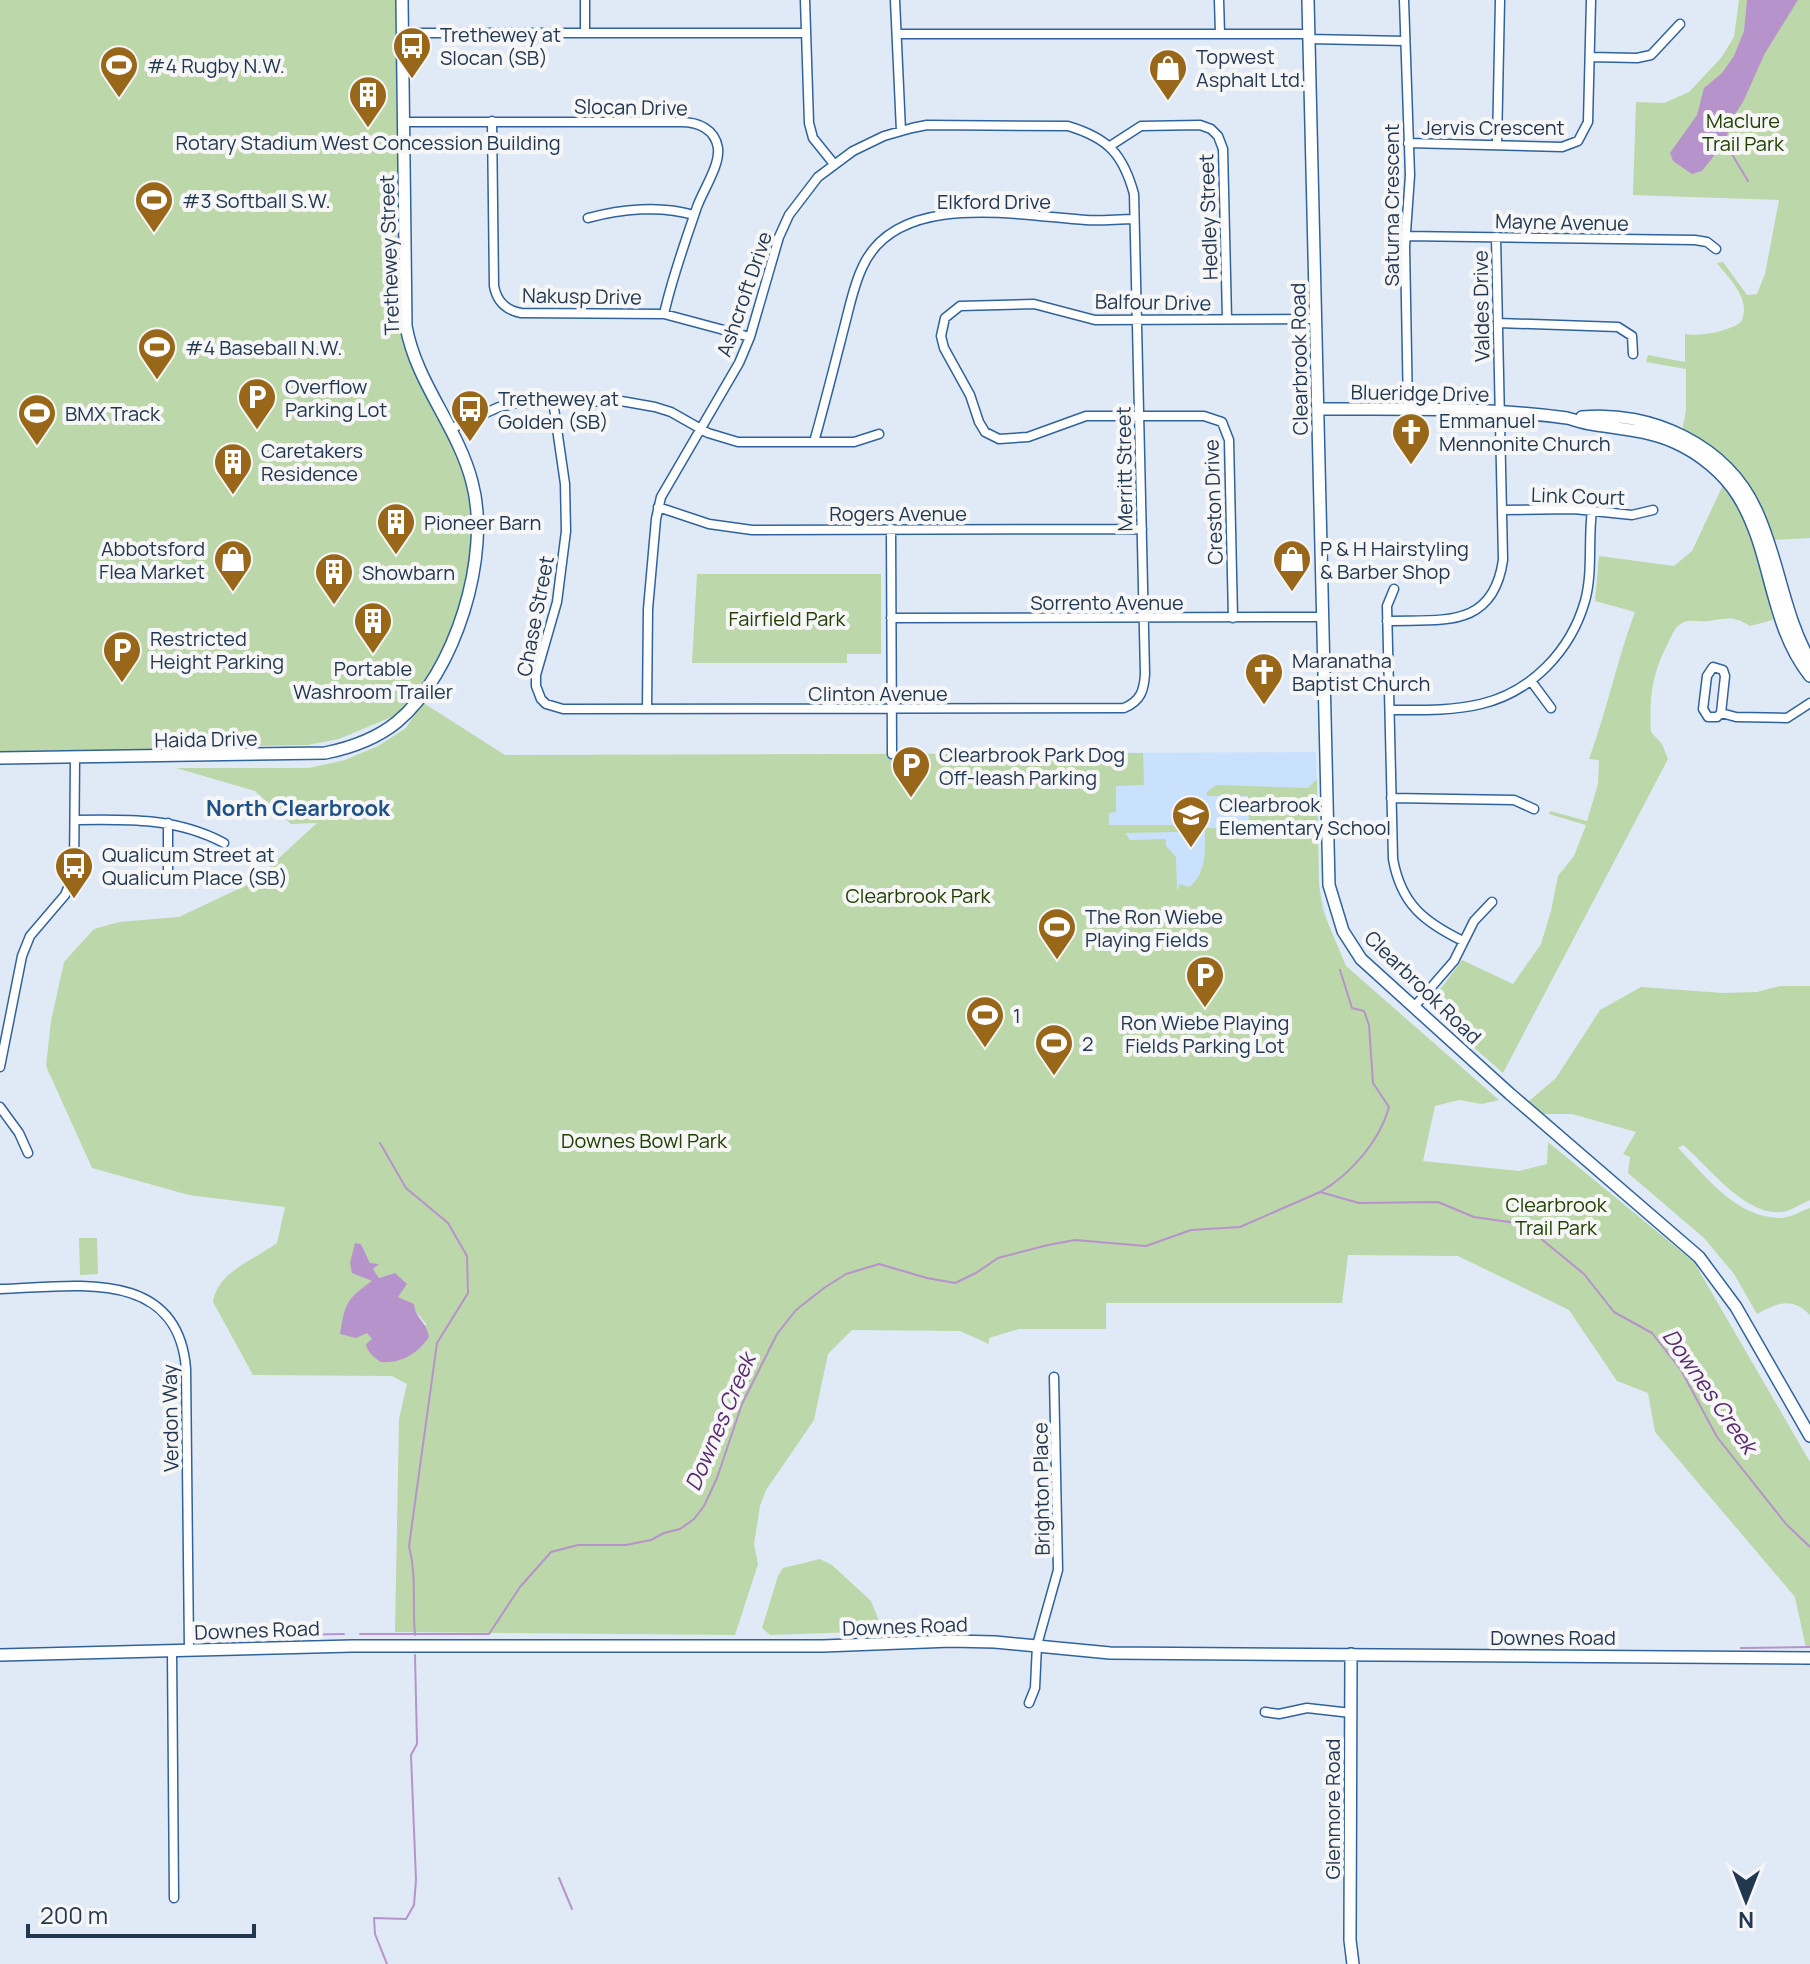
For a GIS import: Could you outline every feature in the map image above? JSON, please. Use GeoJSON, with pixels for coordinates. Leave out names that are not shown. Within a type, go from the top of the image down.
{"type":"FeatureCollection","features":[{"type":"Feature","properties":{"kind":"main road","name":"Trethewey Street"},"geometry":{"type":"LineString","coordinates":[[402,0],[406,326],[420,373],[450,429],[473,484],[477,512],[474,558],[459,623],[441,668],[419,700],[403,716]]}},
{"type":"Feature","properties":{"kind":"main road","name":"Clearbrook Road"},"geometry":{"type":"LineString","coordinates":[[1308,0],[1329,885],[1338,920],[1361,959],[1510,1094],[1699,1257],[1736,1307],[1810,1436]]}},
{"type":"Feature","properties":{"kind":"main road","name":"Blueridge Drive"},"geometry":{"type":"LineString","coordinates":[[1318,409],[1499,413],[1570,419],[1643,431],[1675,443],[1705,460],[1726,480],[1751,521],[1780,622],[1790,645],[1810,676]]}},
{"type":"Feature","properties":{"kind":"main road","name":"Blueridge Drive"},"geometry":{"type":"LineString","coordinates":[[1570,419],[1591,416],[1634,420],[1665,428],[1695,442],[1732,473],[1755,508],[1789,618],[1810,661]]}},
{"type":"Feature","properties":{"kind":"main road","name":"Haida Drive"},"geometry":{"type":"LineString","coordinates":[[0,758],[325,753],[354,746],[377,735],[403,716]]}},
{"type":"Feature","properties":{"kind":"main road","name":"Downes Road"},"geometry":{"type":"LineString","coordinates":[[0,1655],[479,1644],[823,1646],[951,1641],[1037,1645],[1110,1653],[1810,1658]]}},
{"type":"Feature","properties":{"kind":"main road","name":"Glenmore Road"},"geometry":{"type":"LineString","coordinates":[[1351,1654],[1350,1940],[1353,1964]]}},
{"type":"Feature","properties":{"kind":"street"},"geometry":{"type":"LineString","coordinates":[[585,0],[585,33]]}},
{"type":"Feature","properties":{"kind":"street"},"geometry":{"type":"LineString","coordinates":[[805,0],[810,131],[834,164]]}},
{"type":"Feature","properties":{"kind":"street"},"geometry":{"type":"LineString","coordinates":[[895,0],[901,131]]}},
{"type":"Feature","properties":{"kind":"street"},"geometry":{"type":"LineString","coordinates":[[1219,0],[1220,34]]}},
{"type":"Feature","properties":{"kind":"street","name":"Saturna Crescent"},"geometry":{"type":"LineString","coordinates":[[1404,0],[1410,175],[1405,236],[1408,410]]}},
{"type":"Feature","properties":{"kind":"street"},"geometry":{"type":"LineString","coordinates":[[1497,145],[1500,0]]}},
{"type":"Feature","properties":{"kind":"street","name":"Jervis Crescent"},"geometry":{"type":"LineString","coordinates":[[1408,143],[1562,147],[1578,141],[1588,122],[1591,0]]}},
{"type":"Feature","properties":{"kind":"street"},"geometry":{"type":"LineString","coordinates":[[1590,57],[1643,58],[1651,55],[1680,24]]}},
{"type":"Feature","properties":{"kind":"street"},"geometry":{"type":"LineString","coordinates":[[403,33],[806,33]]}},
{"type":"Feature","properties":{"kind":"street"},"geometry":{"type":"LineString","coordinates":[[897,34],[1220,34],[1405,41]]}},
{"type":"Feature","properties":{"kind":"street","name":"Nakusp Drive"},"geometry":{"type":"LineString","coordinates":[[492,121],[494,286],[499,300],[521,313],[664,314],[750,337]]}},
{"type":"Feature","properties":{"kind":"street","name":"Slocan Drive"},"geometry":{"type":"LineString","coordinates":[[404,122],[693,122],[702,126],[712,134],[718,149],[717,160],[694,215],[664,314]]}},
{"type":"Feature","properties":{"kind":"street","name":"Ashcroft Drive"},"geometry":{"type":"LineString","coordinates":[[647,709],[648,609],[658,507],[666,486],[739,363],[750,337],[774,249],[789,215],[805,191],[834,164],[870,142],[927,125],[1049,124],[1089,132],[1110,146]]}},
{"type":"Feature","properties":{"kind":"street","name":"Hedley Street"},"geometry":{"type":"LineString","coordinates":[[1110,146],[1141,126],[1200,125],[1218,136],[1223,149],[1227,319]]}},
{"type":"Feature","properties":{"kind":"street"},"geometry":{"type":"LineString","coordinates":[[1110,146],[1128,172],[1134,194],[1136,319]]}},
{"type":"Feature","properties":{"kind":"street"},"geometry":{"type":"LineString","coordinates":[[588,218],[616,210],[677,211],[694,215]]}},
{"type":"Feature","properties":{"kind":"street","name":"Elkford Drive"},"geometry":{"type":"LineString","coordinates":[[814,442],[857,280],[869,254],[887,235],[912,221],[942,215],[1041,214],[1086,220],[1134,219]]}},
{"type":"Feature","properties":{"kind":"street","name":"Mayne Avenue"},"geometry":{"type":"LineString","coordinates":[[1405,236],[1695,240],[1707,242],[1716,249]]}},
{"type":"Feature","properties":{"kind":"street","name":"Valdes Drive"},"geometry":{"type":"LineString","coordinates":[[1387,621],[1457,619],[1480,608],[1496,588],[1501,575],[1496,237]]}},
{"type":"Feature","properties":{"kind":"street","name":"Balfour Drive"},"geometry":{"type":"LineString","coordinates":[[1139,416],[1086,416],[1021,439],[1007,440],[990,435],[979,422],[970,395],[948,358],[941,336],[945,318],[960,306],[1034,304],[1095,320],[1316,319]]}},
{"type":"Feature","properties":{"kind":"street","name":"Merritt Street"},"geometry":{"type":"LineString","coordinates":[[1136,319],[1144,618]]}},
{"type":"Feature","properties":{"kind":"street"},"geometry":{"type":"LineString","coordinates":[[1498,323],[1618,327],[1632,336],[1633,354]]}},
{"type":"Feature","properties":{"kind":"street"},"geometry":{"type":"LineString","coordinates":[[450,429],[499,407],[553,401],[635,402],[671,412],[719,438],[738,442],[854,442],[879,434]]}},
{"type":"Feature","properties":{"kind":"street","name":"Chase Street"},"geometry":{"type":"LineString","coordinates":[[538,694],[536,675],[557,602],[566,531],[565,484],[553,401]]}},
{"type":"Feature","properties":{"kind":"street","name":"Creston Drive"},"geometry":{"type":"LineString","coordinates":[[1139,416],[1204,416],[1222,422],[1227,430],[1233,618]]}},
{"type":"Feature","properties":{"kind":"street","name":"Rogers Avenue"},"geometry":{"type":"LineString","coordinates":[[658,507],[688,519],[739,530],[1142,529]]}},
{"type":"Feature","properties":{"kind":"street","name":"Link Court"},"geometry":{"type":"LineString","coordinates":[[1502,510],[1592,510],[1632,515],[1653,510]]}},
{"type":"Feature","properties":{"kind":"street"},"geometry":{"type":"LineString","coordinates":[[1390,710],[1482,704],[1531,681],[1561,650],[1585,600],[1592,510]]}},
{"type":"Feature","properties":{"kind":"street"},"geometry":{"type":"LineString","coordinates":[[891,529],[892,754]]}},
{"type":"Feature","properties":{"kind":"street"},"geometry":{"type":"LineString","coordinates":[[1394,589],[1387,606],[1393,859],[1400,886],[1423,918],[1463,941]]}},
{"type":"Feature","properties":{"kind":"street","name":"Sorrento Avenue"},"geometry":{"type":"LineString","coordinates":[[891,618],[1323,617]]}},
{"type":"Feature","properties":{"kind":"street","name":"Clinton Avenue"},"geometry":{"type":"LineString","coordinates":[[538,694],[546,704],[563,709],[1124,708],[1138,700],[1144,685],[1144,618]]}},
{"type":"Feature","properties":{"kind":"street"},"geometry":{"type":"LineString","coordinates":[[1713,667],[1723,670],[1725,676],[1721,713],[1717,717],[1708,717],[1703,709],[1707,676],[1713,667]]}},
{"type":"Feature","properties":{"kind":"street"},"geometry":{"type":"LineString","coordinates":[[1531,681],[1551,708]]}},
{"type":"Feature","properties":{"kind":"street"},"geometry":{"type":"LineString","coordinates":[[1721,713],[1736,717],[1787,718],[1810,703]]}},
{"type":"Feature","properties":{"kind":"street"},"geometry":{"type":"LineString","coordinates":[[0,1067],[22,956],[30,936],[71,885],[74,874],[75,758]]}},
{"type":"Feature","properties":{"kind":"street"},"geometry":{"type":"LineString","coordinates":[[1391,798],[1514,800],[1534,809]]}},
{"type":"Feature","properties":{"kind":"street"},"geometry":{"type":"LineString","coordinates":[[76,820],[168,823],[204,832],[224,843]]}},
{"type":"Feature","properties":{"kind":"street"},"geometry":{"type":"LineString","coordinates":[[168,823],[168,869]]}},
{"type":"Feature","properties":{"kind":"street"},"geometry":{"type":"LineString","coordinates":[[1414,1007],[1454,961],[1474,921],[1492,902]]}},
{"type":"Feature","properties":{"kind":"street"},"geometry":{"type":"LineString","coordinates":[[0,1107],[19,1133],[28,1153]]}},
{"type":"Feature","properties":{"kind":"street","name":"Verdon Way"},"geometry":{"type":"LineString","coordinates":[[0,1289],[106,1286],[126,1290],[157,1308],[176,1331],[182,1344],[186,1369],[189,1650]]}},
{"type":"Feature","properties":{"kind":"street","name":"Brighton Place"},"geometry":{"type":"LineString","coordinates":[[1029,1703],[1035,1688],[1037,1645],[1054,1587],[1059,1553],[1054,1377]]}},
{"type":"Feature","properties":{"kind":"street"},"geometry":{"type":"LineString","coordinates":[[172,1651],[174,1898]]}},
{"type":"Feature","properties":{"kind":"street"},"geometry":{"type":"LineString","coordinates":[[1265,1712],[1279,1714],[1307,1708],[1351,1713]]}},
{"type":"Feature","properties":{"kind":"shaded area"},"geometry":{"type":"Polygon","coordinates":[[[1747,0],[1798,0],[1765,53],[1733,117],[1725,142],[1702,171],[1692,174],[1673,161],[1670,153],[1697,115],[1704,88],[1722,73],[1734,56],[1744,31],[1747,0]]]}},
{"type":"Feature","properties":{"kind":"shaded area","name":"Clearbrook Elementary School"},"geometry":{"type":"Polygon","coordinates":[[[1316,752],[1319,885],[1328,924],[1131,925],[1058,753],[1316,752]]]}},
{"type":"Feature","properties":{"kind":"shaded area"},"geometry":{"type":"Polygon","coordinates":[[[355,1243],[361,1244],[370,1263],[379,1264],[373,1269],[379,1278],[395,1273],[407,1284],[398,1297],[414,1304],[426,1327],[429,1337],[425,1343],[402,1359],[381,1362],[376,1359],[367,1347],[366,1344],[372,1339],[367,1333],[356,1338],[340,1334],[348,1303],[372,1281],[352,1273],[350,1263],[355,1243]]]}},
{"type":"Feature","properties":{"kind":"green space"},"geometry":{"type":"Polygon","coordinates":[[[0,0],[395,0],[400,316],[407,355],[459,457],[472,510],[470,557],[455,622],[438,666],[401,713],[339,739],[308,745],[0,757],[0,0]]]}},
{"type":"Feature","properties":{"kind":"green space","name":"Maclure Trail Park"},"geometry":{"type":"Polygon","coordinates":[[[1739,0],[1810,0],[1810,538],[1773,540],[1758,503],[1740,475],[1715,453],[1682,431],[1686,411],[1686,369],[1646,362],[1648,355],[1685,362],[1685,334],[1714,332],[1741,322],[1744,314],[1742,298],[1717,263],[1723,262],[1747,295],[1757,294],[1765,274],[1779,200],[1633,195],[1636,102],[1664,103],[1689,92],[1721,58],[1734,37],[1739,0]]]}},
{"type":"Feature","properties":{"kind":"green space"},"geometry":{"type":"Polygon","coordinates":[[[1723,485],[1748,532],[1773,620],[1750,626],[1730,619],[1690,621],[1679,625],[1673,632],[1657,667],[1651,709],[1651,732],[1662,744],[1668,759],[1503,1073],[1430,1009],[1429,999],[1462,960],[1513,984],[1541,944],[1558,876],[1574,856],[1586,825],[1549,814],[1550,811],[1587,821],[1598,784],[1599,760],[1589,759],[1635,612],[1595,601],[1599,556],[1674,566],[1692,551],[1723,485]]]}},
{"type":"Feature","properties":{"kind":"green space","name":"Fairfield Park"},"geometry":{"type":"Polygon","coordinates":[[[697,574],[881,574],[881,654],[847,654],[847,663],[692,663],[697,574]]]}},
{"type":"Feature","properties":{"kind":"green space"},"geometry":{"type":"Polygon","coordinates":[[[422,702],[505,755],[1143,753],[1144,785],[1116,786],[1116,812],[1109,813],[1109,825],[1176,825],[1179,821],[1179,832],[1125,833],[1130,840],[1166,839],[1166,846],[1176,857],[1177,891],[1180,884],[1189,887],[1199,875],[1204,860],[1205,828],[1249,828],[1248,796],[1207,796],[1207,792],[1216,785],[1308,788],[1317,779],[1319,885],[1323,911],[1346,966],[1499,1100],[1482,1104],[1459,1100],[1435,1106],[1423,1161],[1519,1171],[1547,1164],[1548,1142],[1694,1262],[1810,1462],[1810,1648],[1806,1648],[1795,1597],[1655,1432],[1648,1393],[1617,1381],[1569,1310],[1458,1256],[1348,1255],[1342,1303],[1106,1303],[1106,1329],[1019,1329],[989,1338],[989,1344],[960,1331],[852,1330],[828,1354],[814,1420],[766,1490],[754,1544],[758,1564],[735,1635],[395,1632],[399,1419],[407,1384],[392,1376],[253,1375],[213,1302],[221,1283],[229,1275],[277,1243],[285,1207],[189,1195],[92,1168],[46,1066],[51,1021],[64,962],[94,929],[119,922],[179,917],[253,882],[317,823],[291,824],[255,791],[176,768],[309,768],[345,760],[378,746],[406,728],[422,702]],[[355,1243],[373,1281],[367,1332],[372,1339],[427,1325],[408,1302],[397,1297],[401,1290],[395,1273],[379,1278],[373,1269],[377,1265],[370,1263],[361,1244],[355,1243]]]}},
{"type":"Feature","properties":{"kind":"green space"},"geometry":{"type":"Polygon","coordinates":[[[1780,986],[1810,986],[1810,1200],[1787,1211],[1772,1212],[1758,1208],[1730,1190],[1683,1145],[1678,1148],[1723,1194],[1749,1211],[1780,1218],[1810,1208],[1810,1315],[1791,1303],[1757,1314],[1734,1274],[1704,1238],[1628,1173],[1630,1157],[1623,1154],[1636,1132],[1572,1114],[1543,1114],[1529,1101],[1556,1078],[1600,1010],[1641,987],[1723,993],[1757,992],[1780,986]]]}},
{"type":"Feature","properties":{"kind":"green space"},"geometry":{"type":"Polygon","coordinates":[[[79,1238],[97,1238],[98,1274],[80,1275],[79,1238]]]}},
{"type":"Feature","properties":{"kind":"green space"},"geometry":{"type":"Polygon","coordinates":[[[820,1559],[832,1565],[871,1601],[883,1631],[770,1635],[762,1628],[783,1568],[820,1559]]]}},
{"type":"Feature","properties":{"kind":"waterway"},"geometry":{"type":"LineString","coordinates":[[1724,141],[1748,181]]}},
{"type":"Feature","properties":{"kind":"waterway"},"geometry":{"type":"LineString","coordinates":[[1320,1192],[1353,1167],[1362,1156],[1379,1132],[1389,1107],[1373,1083],[1369,1025],[1364,1011],[1352,1008],[1340,970]]}},
{"type":"Feature","properties":{"kind":"waterway"},"geometry":{"type":"LineString","coordinates":[[380,1143],[406,1188],[448,1223],[467,1256],[468,1293],[437,1343],[409,1546],[413,1569],[415,1635]]}},
{"type":"Feature","properties":{"kind":"waterway","name":"Downes Creek"},"geometry":{"type":"LineString","coordinates":[[360,1634],[489,1634],[520,1587],[551,1552],[578,1545],[626,1545],[651,1540],[680,1529],[694,1519],[717,1478],[742,1404],[777,1334],[796,1310],[846,1274],[879,1264],[955,1283],[998,1258],[1048,1245],[1075,1240],[1146,1246],[1191,1230],[1240,1227],[1320,1192],[1359,1203],[1438,1202],[1474,1217],[1523,1224],[1584,1274],[1614,1312],[1652,1333],[1681,1370],[1717,1437],[1786,1524],[1810,1547]]}},
{"type":"Feature","properties":{"kind":"waterway"},"geometry":{"type":"LineString","coordinates":[[289,1635],[344,1634]]}},
{"type":"Feature","properties":{"kind":"waterway"},"geometry":{"type":"LineString","coordinates":[[1741,1648],[1810,1647]]}},
{"type":"Feature","properties":{"kind":"waterway","name":"Downes Creek"},"geometry":{"type":"LineString","coordinates":[[387,1964],[375,1934],[374,1918],[406,1919],[414,1905],[416,1880],[411,1755],[417,1744],[415,1655]]}},
{"type":"Feature","properties":{"kind":"waterway"},"geometry":{"type":"LineString","coordinates":[[559,1878],[572,1909]]}},
{"type":"Feature","properties":{"kind":"place","name":"Trethewey at Slocan (SB)"},"geometry":{"type":"Point","coordinates":[412,80]}},
{"type":"Feature","properties":{"kind":"place","name":"#4 Rugby N.W."},"geometry":{"type":"Point","coordinates":[119,99]}},
{"type":"Feature","properties":{"kind":"place","name":"Topwest Asphalt Ltd."},"geometry":{"type":"Point","coordinates":[1168,102]}},
{"type":"Feature","properties":{"kind":"place","name":"Rotary Stadium West Concession Building"},"geometry":{"type":"Point","coordinates":[368,129]}},
{"type":"Feature","properties":{"kind":"place","name":"#3 Softball S.W."},"geometry":{"type":"Point","coordinates":[154,234]}},
{"type":"Feature","properties":{"kind":"place","name":"#4 Baseball N.W."},"geometry":{"type":"Point","coordinates":[157,381]}},
{"type":"Feature","properties":{"kind":"place","name":"Overflow Parking Lot"},"geometry":{"type":"Point","coordinates":[257,431]}},
{"type":"Feature","properties":{"kind":"place","name":"Trethewey at Golden (SB)"},"geometry":{"type":"Point","coordinates":[470,443]}},
{"type":"Feature","properties":{"kind":"place","name":"BMX Track"},"geometry":{"type":"Point","coordinates":[37,447]}},
{"type":"Feature","properties":{"kind":"place","name":"Emmanuel Mennonite Church"},"geometry":{"type":"Point","coordinates":[1411,466]}},
{"type":"Feature","properties":{"kind":"place","name":"Caretakers Residence"},"geometry":{"type":"Point","coordinates":[233,496]}},
{"type":"Feature","properties":{"kind":"place","name":"Pioneer Barn"},"geometry":{"type":"Point","coordinates":[396,556]}},
{"type":"Feature","properties":{"kind":"place","name":"Abbotsford Flea Market"},"geometry":{"type":"Point","coordinates":[233,593]}},
{"type":"Feature","properties":{"kind":"place","name":"P & H Hairstyling & Barber Shop"},"geometry":{"type":"Point","coordinates":[1292,593]}},
{"type":"Feature","properties":{"kind":"place","name":"Showbarn"},"geometry":{"type":"Point","coordinates":[334,606]}},
{"type":"Feature","properties":{"kind":"place","name":"Portable Washroom Trailer"},"geometry":{"type":"Point","coordinates":[373,655]}},
{"type":"Feature","properties":{"kind":"place","name":"Restricted Height Parking"},"geometry":{"type":"Point","coordinates":[122,684]}},
{"type":"Feature","properties":{"kind":"place","name":"Maranatha Baptist Church"},"geometry":{"type":"Point","coordinates":[1264,706]}},
{"type":"Feature","properties":{"kind":"place","name":"Clearbrook Park Dog Off-leash Parking"},"geometry":{"type":"Point","coordinates":[911,799]}},
{"type":"Feature","properties":{"kind":"place","name":"Clearbrook Elementary School"},"geometry":{"type":"Point","coordinates":[1191,849]}},
{"type":"Feature","properties":{"kind":"place","name":"Qualicum Street at Qualicum Place (SB)"},"geometry":{"type":"Point","coordinates":[74,900]}},
{"type":"Feature","properties":{"kind":"place","name":"The Ron Wiebe Playing Fields"},"geometry":{"type":"Point","coordinates":[1057,961]}},
{"type":"Feature","properties":{"kind":"place","name":"Ron Wiebe Playing Fields Parking Lot"},"geometry":{"type":"Point","coordinates":[1205,1009]}},
{"type":"Feature","properties":{"kind":"place","name":"1"},"geometry":{"type":"Point","coordinates":[985,1049]}},
{"type":"Feature","properties":{"kind":"place","name":"2"},"geometry":{"type":"Point","coordinates":[1054,1077]}},
{"type":"Feature","properties":{"kind":"district","name":"North Clearbrook"},"geometry":{"type":"Point","coordinates":[298,808]}},
{"type":"Feature","properties":{"kind":"park label","name":"Clearbrook Park"},"geometry":{"type":"Point","coordinates":[918,895]}},
{"type":"Feature","properties":{"kind":"park label","name":"Downes Bowl Park"},"geometry":{"type":"Point","coordinates":[644,1140]}},
{"type":"Feature","properties":{"kind":"park label","name":"Clearbrook Trail Park"},"geometry":{"type":"Point","coordinates":[1556,1216]}}]}
